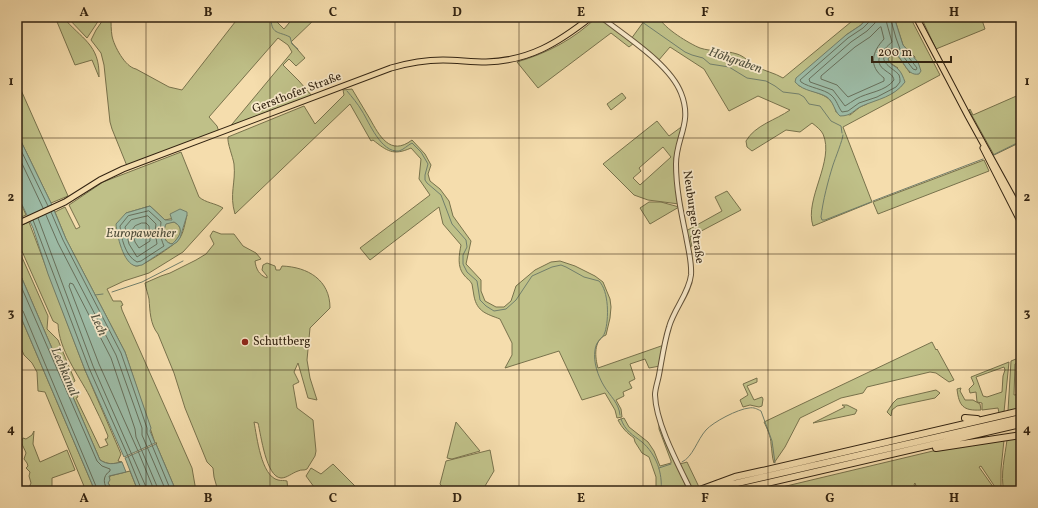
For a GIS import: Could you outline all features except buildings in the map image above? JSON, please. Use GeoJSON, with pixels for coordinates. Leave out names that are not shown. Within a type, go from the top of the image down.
{"type":"FeatureCollection","features":[{"type":"Feature","properties":{"kind":"highway"},"geometry":{"type":"LineString","coordinates":[[698,491],[727,480],[762,471],[1021,410]]}},
{"type":"Feature","properties":{"kind":"highway"},"geometry":{"type":"LineString","coordinates":[[965,418],[985,419]]}},
{"type":"Feature","properties":{"kind":"highway"},"geometry":{"type":"LineString","coordinates":[[705,491],[1021,418]]}},
{"type":"Feature","properties":{"kind":"highway"},"geometry":{"type":"LineString","coordinates":[[733,491],[1021,424]]}},
{"type":"Feature","properties":{"kind":"highway"},"geometry":{"type":"LineString","coordinates":[[898,453],[1019,436]]}},
{"type":"Feature","properties":{"kind":"highway"},"geometry":{"type":"LineString","coordinates":[[762,471],[779,462]]}},
{"type":"Feature","properties":{"kind":"main road","name":"Gersthofer Straße"},"geometry":{"type":"LineString","coordinates":[[18,224],[61,204],[100,180],[123,170],[391,68],[413,62],[434,60],[484,62],[520,58],[537,52],[558,41],[591,17]]}},
{"type":"Feature","properties":{"kind":"main road"},"geometry":{"type":"LineString","coordinates":[[916,17],[1021,212]]}},
{"type":"Feature","properties":{"kind":"main road"},"geometry":{"type":"LineString","coordinates":[[968,116],[1021,223]]}},
{"type":"Feature","properties":{"kind":"street","name":"Neuburger Straße"},"geometry":{"type":"LineString","coordinates":[[601,17],[658,63],[676,84],[682,94],[685,107],[685,127],[676,166],[680,205],[691,274],[685,292],[674,313],[669,328],[655,393],[656,405],[662,425],[690,491]]}},
{"type":"Feature","properties":{"kind":"green space"},"geometry":{"type":"Polygon","coordinates":[[[55,17],[63,17],[93,49],[98,66],[99,77],[92,60],[75,65],[55,17]]]}},
{"type":"Feature","properties":{"kind":"green space"},"geometry":{"type":"Polygon","coordinates":[[[67,17],[101,17],[87,38],[67,17]]]}},
{"type":"Feature","properties":{"kind":"green space"},"geometry":{"type":"Polygon","coordinates":[[[105,17],[111,17],[111,31],[113,40],[121,56],[128,64],[169,87],[182,90],[239,17],[275,17],[275,20],[284,29],[294,17],[317,17],[291,42],[305,58],[296,66],[289,59],[283,65],[312,96],[228,129],[292,52],[288,45],[278,38],[209,117],[217,126],[219,132],[127,166],[110,122],[104,65],[101,53],[91,40],[105,17]]]}},
{"type":"Feature","properties":{"kind":"green space"},"geometry":{"type":"Polygon","coordinates":[[[597,17],[600,17],[634,43],[629,47],[611,33],[538,88],[517,62],[550,50],[570,39],[597,17]]]}},
{"type":"Feature","properties":{"kind":"green space"},"geometry":{"type":"Polygon","coordinates":[[[647,17],[659,17],[671,31],[700,48],[740,55],[755,66],[783,78],[857,17],[868,17],[861,25],[846,35],[798,85],[826,97],[834,105],[836,112],[850,115],[860,107],[867,104],[898,68],[890,63],[888,59],[892,53],[898,56],[910,73],[915,57],[903,45],[894,17],[910,17],[940,75],[843,127],[872,202],[813,226],[811,215],[812,204],[823,168],[826,145],[821,131],[812,123],[800,132],[786,130],[752,151],[747,147],[746,141],[750,135],[760,127],[790,110],[758,96],[729,111],[704,69],[670,47],[658,61],[631,39],[647,17]]]}},
{"type":"Feature","properties":{"kind":"green space"},"geometry":{"type":"Polygon","coordinates":[[[921,17],[981,17],[985,29],[936,49],[921,17]]]}},
{"type":"Feature","properties":{"kind":"green space"},"geometry":{"type":"Polygon","coordinates":[[[17,81],[68,196],[51,203],[17,133],[17,81]]]}},
{"type":"Feature","properties":{"kind":"green space"},"geometry":{"type":"Polygon","coordinates":[[[352,89],[377,131],[386,142],[397,146],[404,145],[412,140],[425,154],[431,165],[428,174],[430,181],[440,189],[449,201],[453,216],[471,241],[466,264],[481,280],[481,291],[485,301],[496,307],[504,307],[511,301],[516,286],[535,270],[551,262],[560,261],[575,266],[595,276],[603,282],[610,299],[610,318],[606,335],[599,341],[596,350],[598,368],[664,345],[660,366],[649,368],[645,359],[630,364],[635,379],[629,382],[632,388],[623,392],[624,396],[616,400],[621,409],[622,417],[617,418],[615,410],[605,393],[582,400],[559,351],[505,368],[512,355],[512,343],[500,319],[483,312],[475,301],[472,284],[464,275],[459,265],[461,245],[443,224],[439,207],[370,260],[360,248],[430,195],[419,179],[421,159],[411,148],[395,152],[382,147],[373,140],[371,141],[350,104],[235,214],[233,207],[234,164],[228,143],[228,137],[304,106],[315,124],[344,95],[343,90],[352,89]]]}},
{"type":"Feature","properties":{"kind":"green space"},"geometry":{"type":"Polygon","coordinates":[[[622,93],[626,98],[611,110],[607,104],[622,93]]]}},
{"type":"Feature","properties":{"kind":"green space"},"geometry":{"type":"Polygon","coordinates":[[[1021,94],[1021,142],[994,155],[969,110],[970,109],[973,115],[1021,94]]]}},
{"type":"Feature","properties":{"kind":"green space"},"geometry":{"type":"Polygon","coordinates":[[[657,121],[669,136],[684,125],[674,158],[679,204],[648,200],[634,195],[603,164],[657,121]],[[663,147],[639,168],[641,171],[633,178],[640,185],[671,157],[663,147]]]}},
{"type":"Feature","properties":{"kind":"green space"},"geometry":{"type":"Polygon","coordinates":[[[181,152],[199,197],[223,208],[183,252],[149,273],[124,281],[107,289],[113,301],[121,301],[123,305],[121,306],[122,310],[192,468],[196,491],[176,491],[156,444],[157,443],[155,443],[125,352],[66,239],[55,212],[65,207],[76,229],[80,227],[69,205],[103,182],[181,152]],[[150,206],[126,213],[127,259],[133,265],[137,266],[146,263],[176,242],[182,234],[187,215],[165,220],[150,206]]]}},
{"type":"Feature","properties":{"kind":"green space"},"geometry":{"type":"Polygon","coordinates":[[[984,160],[989,171],[878,214],[873,202],[984,160]]]}},
{"type":"Feature","properties":{"kind":"green space"},"geometry":{"type":"Polygon","coordinates":[[[727,191],[741,210],[690,237],[692,246],[689,247],[686,231],[722,211],[715,197],[727,191]]]}},
{"type":"Feature","properties":{"kind":"green space"},"geometry":{"type":"Polygon","coordinates":[[[17,194],[26,215],[17,219],[17,194]]]}},
{"type":"Feature","properties":{"kind":"green space"},"geometry":{"type":"Polygon","coordinates":[[[649,202],[661,202],[679,207],[650,224],[640,208],[649,202]]]}},
{"type":"Feature","properties":{"kind":"green space"},"geometry":{"type":"Polygon","coordinates":[[[29,222],[85,370],[121,454],[118,461],[122,462],[111,464],[100,460],[17,267],[17,246],[48,316],[47,329],[58,340],[75,381],[72,383],[78,397],[76,398],[100,448],[108,445],[105,439],[107,439],[108,436],[104,426],[65,352],[59,334],[58,324],[53,321],[17,240],[17,227],[29,222]]]}},
{"type":"Feature","properties":{"kind":"green space"},"geometry":{"type":"Polygon","coordinates":[[[174,222],[179,227],[180,233],[172,244],[166,241],[164,229],[166,223],[174,222]]]}},
{"type":"Feature","properties":{"kind":"green space"},"geometry":{"type":"Polygon","coordinates":[[[213,231],[221,234],[234,234],[243,246],[256,253],[261,259],[255,261],[256,267],[264,277],[267,278],[262,270],[263,265],[267,263],[275,266],[276,270],[280,270],[282,266],[300,269],[309,272],[322,283],[329,298],[330,308],[310,328],[307,360],[310,378],[317,400],[308,398],[298,363],[294,372],[299,382],[293,385],[297,408],[313,420],[316,451],[315,456],[307,469],[299,470],[283,478],[276,476],[272,471],[265,455],[258,423],[254,422],[258,446],[264,464],[272,477],[278,480],[287,481],[288,491],[218,491],[213,468],[207,462],[185,408],[174,373],[152,322],[145,283],[170,273],[206,254],[214,244],[210,236],[213,231]]]}},
{"type":"Feature","properties":{"kind":"green space"},"geometry":{"type":"Polygon","coordinates":[[[17,308],[95,491],[86,491],[45,392],[38,391],[37,372],[32,363],[24,355],[17,339],[17,308]]]}},
{"type":"Feature","properties":{"kind":"green space"},"geometry":{"type":"Polygon","coordinates":[[[932,342],[954,380],[949,382],[936,373],[930,372],[867,387],[863,393],[841,398],[800,418],[785,447],[774,463],[770,438],[764,422],[932,342]]]}},
{"type":"Feature","properties":{"kind":"green space"},"geometry":{"type":"Polygon","coordinates":[[[1021,357],[1021,361],[1015,364],[1014,395],[1021,394],[1021,408],[1008,411],[1011,361],[1021,357]]]}},
{"type":"Feature","properties":{"kind":"green space"},"geometry":{"type":"Polygon","coordinates":[[[1009,362],[1004,412],[999,413],[998,408],[982,410],[982,403],[977,402],[976,392],[970,393],[969,389],[974,384],[971,377],[1009,362]],[[1004,367],[976,377],[983,396],[987,397],[1002,392],[1005,370],[1004,367]]]}},
{"type":"Feature","properties":{"kind":"green space"},"geometry":{"type":"Polygon","coordinates":[[[757,378],[757,382],[747,386],[754,400],[762,397],[762,406],[759,407],[750,405],[743,407],[740,400],[748,395],[743,384],[757,378]]]}},
{"type":"Feature","properties":{"kind":"green space"},"geometry":{"type":"Polygon","coordinates":[[[961,388],[960,391],[965,400],[973,400],[980,404],[981,410],[970,410],[963,406],[959,400],[957,389],[961,388]]]}},
{"type":"Feature","properties":{"kind":"green space"},"geometry":{"type":"Polygon","coordinates":[[[936,390],[940,393],[935,398],[897,406],[892,410],[891,416],[887,412],[897,399],[936,390]]]}},
{"type":"Feature","properties":{"kind":"green space"},"geometry":{"type":"Polygon","coordinates":[[[842,405],[847,405],[857,410],[855,414],[813,423],[845,407],[842,405]]]}},
{"type":"Feature","properties":{"kind":"green space"},"geometry":{"type":"Polygon","coordinates":[[[624,418],[629,427],[648,442],[654,451],[660,466],[671,463],[671,461],[659,429],[659,421],[687,489],[680,491],[661,491],[661,489],[660,491],[656,491],[656,477],[649,457],[642,453],[634,438],[627,432],[618,420],[624,418]]]}},
{"type":"Feature","properties":{"kind":"green space"},"geometry":{"type":"Polygon","coordinates":[[[456,422],[480,451],[452,459],[447,458],[456,422]]]}},
{"type":"Feature","properties":{"kind":"green space"},"geometry":{"type":"Polygon","coordinates":[[[34,431],[33,444],[40,462],[67,450],[75,470],[52,478],[52,491],[21,491],[28,490],[31,483],[29,476],[30,472],[26,468],[28,466],[24,459],[26,453],[22,440],[23,438],[26,439],[32,435],[34,431]]]}},
{"type":"Feature","properties":{"kind":"green space"},"geometry":{"type":"Polygon","coordinates":[[[1021,438],[1021,491],[1004,491],[1003,472],[1007,440],[1021,438]]]}},
{"type":"Feature","properties":{"kind":"green space"},"geometry":{"type":"Polygon","coordinates":[[[1004,440],[1001,469],[1001,491],[997,490],[981,466],[979,467],[996,491],[918,491],[915,483],[914,484],[917,491],[748,491],[778,488],[933,451],[1004,440]]]}},
{"type":"Feature","properties":{"kind":"green space"},"geometry":{"type":"Polygon","coordinates":[[[490,450],[494,471],[482,491],[446,491],[440,484],[446,461],[490,450]]]}},
{"type":"Feature","properties":{"kind":"green space"},"geometry":{"type":"Polygon","coordinates":[[[687,462],[699,487],[692,489],[680,464],[687,462]]]}},
{"type":"Feature","properties":{"kind":"green space"},"geometry":{"type":"Polygon","coordinates":[[[333,464],[360,491],[317,491],[306,476],[311,468],[321,474],[333,464]]]}},
{"type":"Feature","properties":{"kind":"green space"},"geometry":{"type":"Polygon","coordinates":[[[130,471],[138,491],[113,491],[108,483],[110,476],[130,471]]]}},
{"type":"Feature","properties":{"kind":"water"},"geometry":{"type":"Polygon","coordinates":[[[868,17],[894,17],[903,45],[918,62],[921,71],[919,74],[914,74],[907,69],[896,55],[892,53],[888,59],[902,75],[905,82],[901,87],[891,94],[862,106],[850,114],[840,116],[827,97],[802,88],[795,82],[796,78],[846,35],[861,25],[868,17]]]}},
{"type":"Feature","properties":{"kind":"water","name":"Lech"},"geometry":{"type":"Polygon","coordinates":[[[17,133],[51,203],[66,239],[125,352],[151,428],[150,431],[155,443],[124,457],[85,370],[48,274],[33,228],[17,194],[17,133]]]}},
{"type":"Feature","properties":{"kind":"water","name":"Europaweiher"},"geometry":{"type":"Polygon","coordinates":[[[150,206],[165,220],[172,220],[170,214],[180,209],[187,212],[187,215],[180,238],[177,242],[142,265],[136,266],[131,264],[124,255],[118,235],[116,224],[126,213],[150,206]],[[174,222],[166,224],[164,230],[166,241],[172,244],[180,233],[177,224],[174,222]]]}},
{"type":"Feature","properties":{"kind":"water"},"geometry":{"type":"Polygon","coordinates":[[[17,267],[100,460],[111,464],[122,462],[126,472],[109,476],[110,480],[108,483],[113,491],[95,491],[17,308],[17,267]]]}},
{"type":"Feature","properties":{"kind":"water"},"geometry":{"type":"Polygon","coordinates":[[[156,444],[176,491],[138,491],[125,458],[156,444]]]}},
{"type":"Feature","properties":{"kind":"waterway"},"geometry":{"type":"LineString","coordinates":[[271,17],[271,23],[274,30],[290,37],[292,44],[298,49]]}},
{"type":"Feature","properties":{"kind":"waterway","name":"Höhgraben"},"geometry":{"type":"LineString","coordinates":[[635,17],[685,52],[703,58],[710,64],[729,67],[747,78],[766,81],[783,92],[799,94],[804,97],[809,104],[820,106],[831,121],[841,126],[842,133]]}},
{"type":"Feature","properties":{"kind":"waterway"},"geometry":{"type":"LineString","coordinates":[[347,91],[360,108],[376,136],[387,147],[399,151],[412,143],[421,152],[428,164],[425,180],[441,195],[452,224],[466,240],[467,247],[463,255],[463,264],[467,272],[477,281],[480,300],[486,306],[494,311],[506,309],[516,300],[532,276],[552,267],[561,265],[584,277],[599,281],[605,291],[607,320],[605,332],[596,347],[595,364],[606,390],[616,403],[620,415]]}},
{"type":"Feature","properties":{"kind":"waterway","name":"Höhgraben"},"geometry":{"type":"LineString","coordinates":[[843,135],[826,191],[821,217],[822,220],[871,202]]}},
{"type":"Feature","properties":{"kind":"waterway","name":"Höhgraben"},"geometry":{"type":"LineString","coordinates":[[993,155],[1021,141]]}},
{"type":"Feature","properties":{"kind":"waterway","name":"Höhgraben"},"geometry":{"type":"LineString","coordinates":[[873,201],[983,159]]}},
{"type":"Feature","properties":{"kind":"waterway"},"geometry":{"type":"LineString","coordinates":[[112,292],[142,282],[183,261]]}},
{"type":"Feature","properties":{"kind":"waterway"},"geometry":{"type":"LineString","coordinates":[[95,295],[103,294]]}},
{"type":"Feature","properties":{"kind":"waterway"},"geometry":{"type":"LineString","coordinates":[[682,462],[686,460],[709,427],[732,413],[744,409],[755,408],[761,411],[772,441],[775,463]]}},
{"type":"Feature","properties":{"kind":"waterway"},"geometry":{"type":"LineString","coordinates":[[621,419],[627,430],[642,442],[655,458],[660,471],[661,491]]}},
{"type":"Feature","properties":{"kind":"waterway"},"geometry":{"type":"LineString","coordinates":[[659,468],[671,464]]}},
{"type":"Feature","properties":{"kind":"waterway"},"geometry":{"type":"LineString","coordinates":[[779,488],[795,491]]}},
{"type":"Feature","properties":{"kind":"place","name":"Schuttberg"},"geometry":{"type":"Point","coordinates":[245,342]}},
{"type":"Feature","properties":{"kind":"water label","name":"Lechkanal"},"geometry":{"type":"Point","coordinates":[64,372]}}]}
